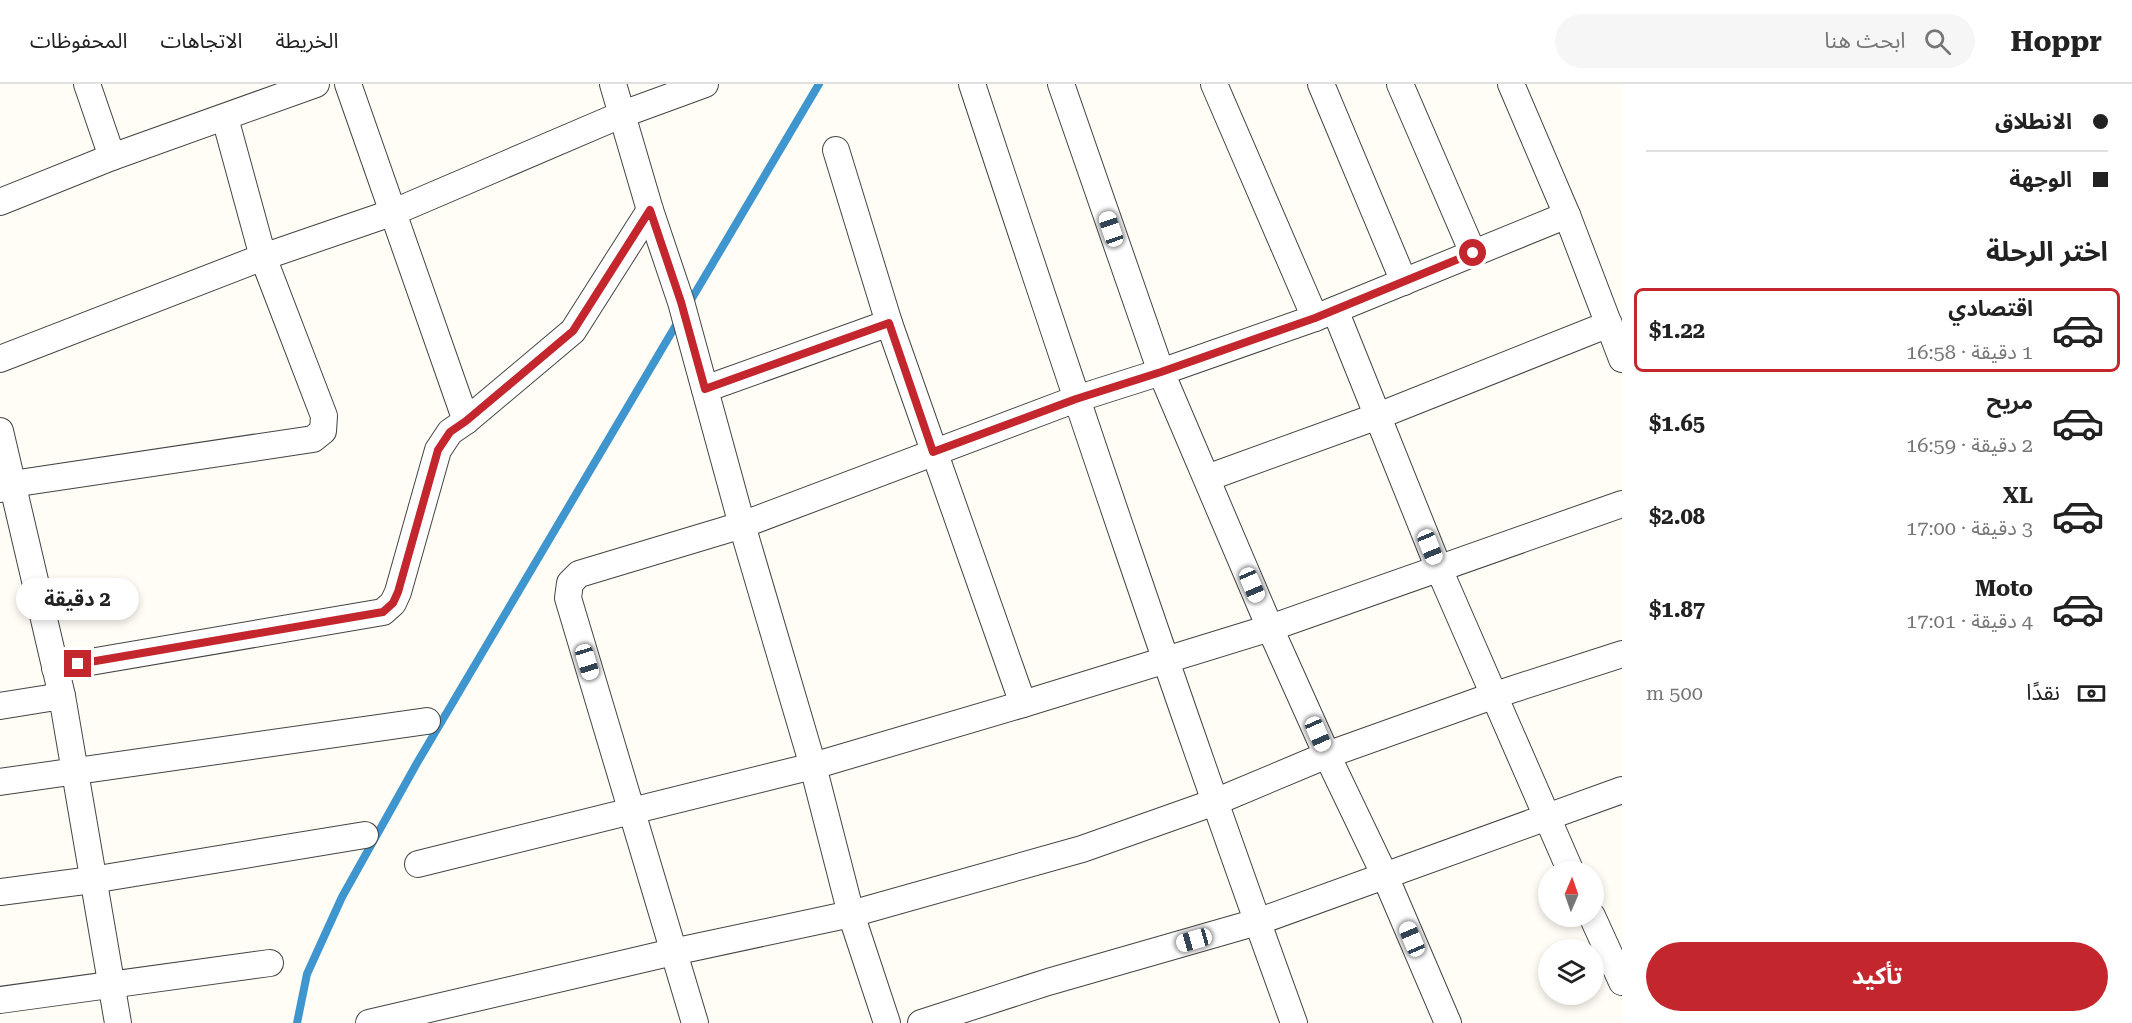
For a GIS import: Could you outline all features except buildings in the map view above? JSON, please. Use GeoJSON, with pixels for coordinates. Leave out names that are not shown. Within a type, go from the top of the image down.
{"type":"FeatureCollection","features":[{"type":"Feature","properties":{"kind":"street"},"geometry":{"type":"LineString","coordinates":[[87,84],[112,157]]}},
{"type":"Feature","properties":{"kind":"street"},"geometry":{"type":"LineString","coordinates":[[0,202],[112,157],[316,84]]}},
{"type":"Feature","properties":{"kind":"street"},"geometry":{"type":"LineString","coordinates":[[348,84],[466,421]]}},
{"type":"Feature","properties":{"kind":"street"},"geometry":{"type":"LineString","coordinates":[[614,84],[650,210],[698,360],[742,525],[813,766],[851,914],[886,1023]]}},
{"type":"Feature","properties":{"kind":"street"},"geometry":{"type":"LineString","coordinates":[[0,359],[263,256],[394,212],[623,114],[705,84]]}},
{"type":"Feature","properties":{"kind":"street"},"geometry":{"type":"LineString","coordinates":[[972,84],[1165,660],[1294,1023]]}},
{"type":"Feature","properties":{"kind":"street"},"geometry":{"type":"LineString","coordinates":[[1061,84],[1161,372],[1270,628],[1385,876],[1448,1023]]}},
{"type":"Feature","properties":{"kind":"street"},"geometry":{"type":"LineString","coordinates":[[1214,84],[1377,416],[1439,568],[1566,861]]}},
{"type":"Feature","properties":{"kind":"street"},"geometry":{"type":"LineString","coordinates":[[1321,84],[1404,282]]}},
{"type":"Feature","properties":{"kind":"street"},"geometry":{"type":"LineString","coordinates":[[1400,84],[1473,253]]}},
{"type":"Feature","properties":{"kind":"street"},"geometry":{"type":"LineString","coordinates":[[1511,84],[1567,215],[1622,359]]}},
{"type":"Feature","properties":{"kind":"street"},"geometry":{"type":"LineString","coordinates":[[6,487],[313,439],[323,431],[324,416],[263,256],[225,118]]}},
{"type":"Feature","properties":{"kind":"street"},"geometry":{"type":"LineString","coordinates":[[836,150],[889,323],[1023,704]]}},
{"type":"Feature","properties":{"kind":"street"},"geometry":{"type":"LineString","coordinates":[[55,668],[383,612],[393,603],[398,592],[438,450],[450,432],[573,331],[650,210]]}},
{"type":"Feature","properties":{"kind":"street"},"geometry":{"type":"LineString","coordinates":[[695,1023],[568,598],[570,583],[579,574],[742,525],[1076,399],[1161,372],[1325,314],[1567,215]]}},
{"type":"Feature","properties":{"kind":"street"},"geometry":{"type":"LineString","coordinates":[[705,389],[889,323]]}},
{"type":"Feature","properties":{"kind":"street"},"geometry":{"type":"LineString","coordinates":[[1207,478],[1377,416],[1609,324]]}},
{"type":"Feature","properties":{"kind":"street"},"geometry":{"type":"LineString","coordinates":[[0,431],[6,487],[62,696],[118,1023]]}},
{"type":"Feature","properties":{"kind":"street"},"geometry":{"type":"LineString","coordinates":[[418,864],[813,766],[1023,704],[1270,628],[1622,504]]}},
{"type":"Feature","properties":{"kind":"street"},"geometry":{"type":"LineString","coordinates":[[369,1023],[673,952],[851,914],[1082,849],[1215,802],[1328,755],[1496,695],[1622,654]]}},
{"type":"Feature","properties":{"kind":"street"},"geometry":{"type":"LineString","coordinates":[[0,706],[62,696]]}},
{"type":"Feature","properties":{"kind":"street"},"geometry":{"type":"LineString","coordinates":[[0,782],[427,720]]}},
{"type":"Feature","properties":{"kind":"street"},"geometry":{"type":"LineString","coordinates":[[921,1023],[1048,982],[1257,922],[1622,790]]}},
{"type":"Feature","properties":{"kind":"street"},"geometry":{"type":"LineString","coordinates":[[0,892],[92,880],[365,835]]}},
{"type":"Feature","properties":{"kind":"street"},"geometry":{"type":"LineString","coordinates":[[1597,927],[1622,982]]}},
{"type":"Feature","properties":{"kind":"street"},"geometry":{"type":"LineString","coordinates":[[0,1000],[270,963]]}},
{"type":"Feature","properties":{"kind":"waterway"},"geometry":{"type":"LineString","coordinates":[[688,305],[819,84]]}},
{"type":"Feature","properties":{"kind":"waterway"},"geometry":{"type":"LineString","coordinates":[[297,1023],[307,974],[342,897],[417,763],[679,320]]}},
{"type":"Feature","properties":{"kind":"route"},"geometry":{"type":"LineString","coordinates":[[78,664],[383,612],[393,603],[398,592],[438,450],[450,432],[573,331],[650,210],[681,302],[705,389],[889,323],[933,452],[1076,399],[1315,318],[1473,253]]}}]}
